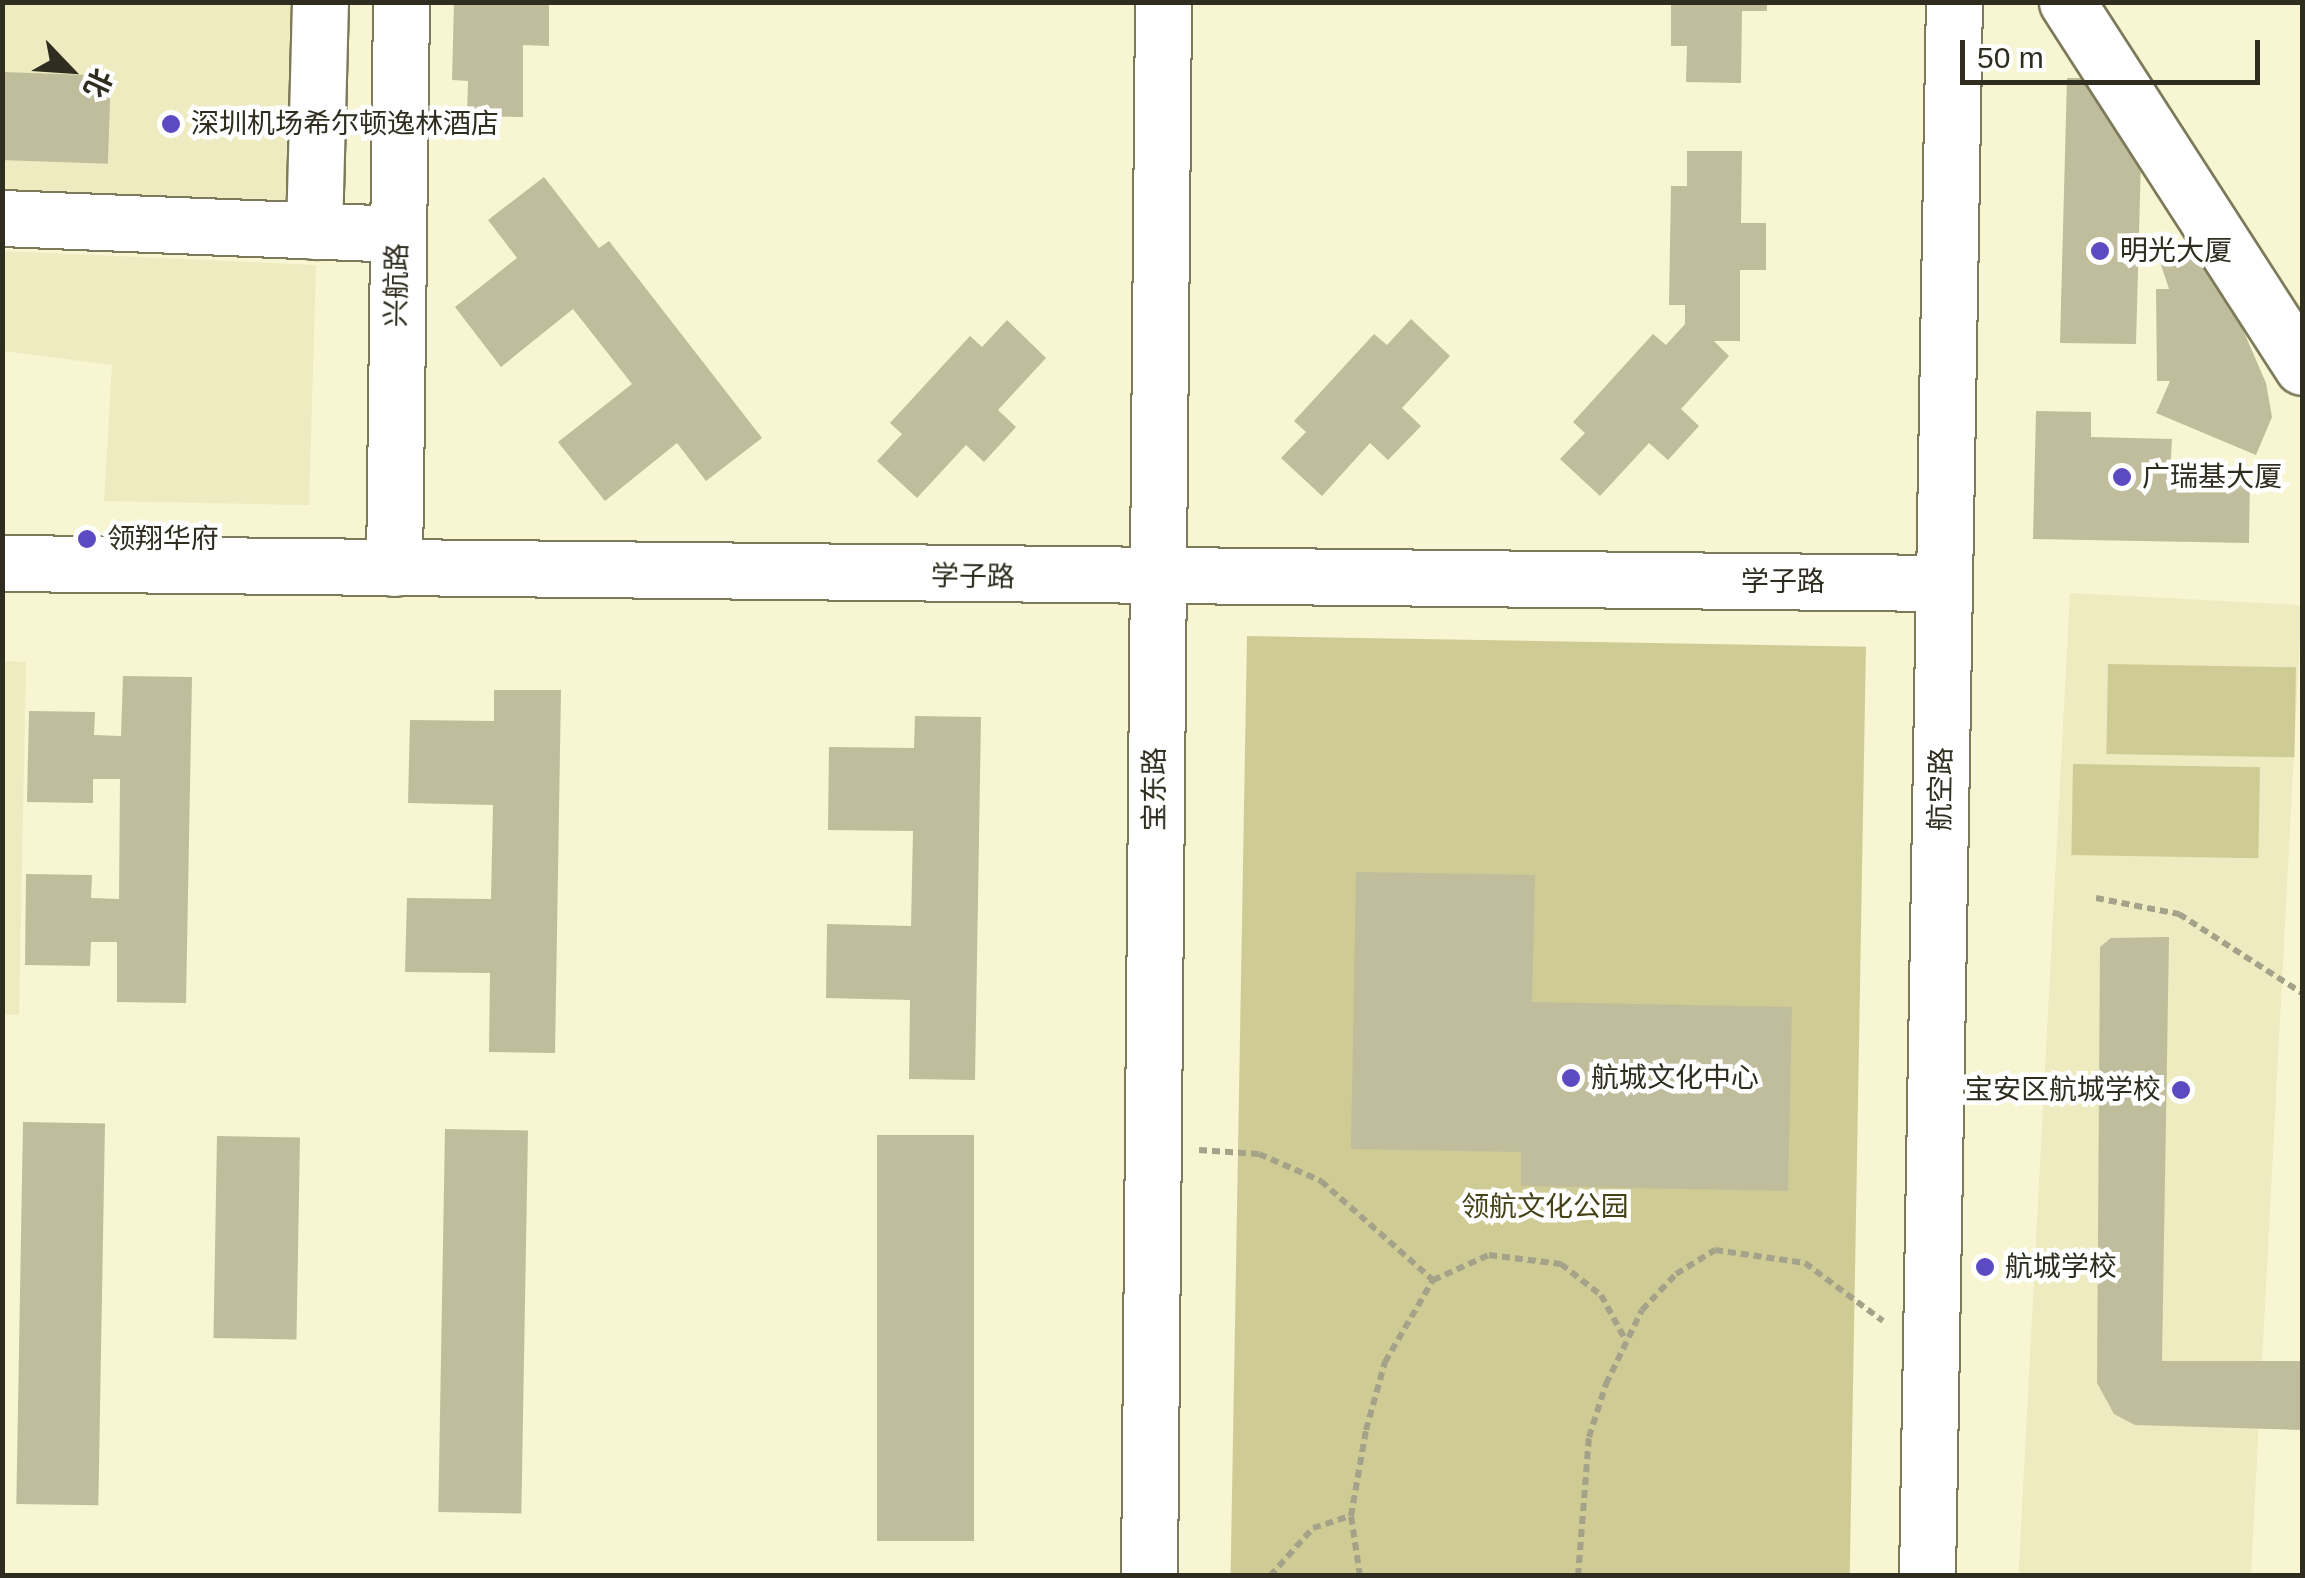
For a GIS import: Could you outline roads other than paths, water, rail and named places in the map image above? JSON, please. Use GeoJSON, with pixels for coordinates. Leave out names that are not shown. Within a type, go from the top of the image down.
{"type":"FeatureCollection","features":[{"type":"Feature","properties":{"kind":"street"},"geometry":{"type":"LineString","coordinates":[[314,231],[320,2]]}},
{"type":"Feature","properties":{"kind":"street","name":"兴航路"},"geometry":{"type":"LineString","coordinates":[[394,568],[401,2]]}},
{"type":"Feature","properties":{"kind":"street","name":"宝东路"},"geometry":{"type":"LineString","coordinates":[[1149,1576],[1163,2]]}},
{"type":"Feature","properties":{"kind":"street","name":"航空路"},"geometry":{"type":"LineString","coordinates":[[1927,1576],[1954,2]]}},
{"type":"Feature","properties":{"kind":"street"},"geometry":{"type":"LineString","coordinates":[[2068,2],[2302,367]]}},
{"type":"Feature","properties":{"kind":"street"},"geometry":{"type":"LineString","coordinates":[[2,218],[398,234]]}},
{"type":"Feature","properties":{"kind":"street","name":"学子路"},"geometry":{"type":"LineString","coordinates":[[2,563],[1156,579],[1944,583]]}},
{"type":"Feature","properties":{"kind":"place","name":"深圳机场希尔顿逸林酒店"},"geometry":{"type":"Point","coordinates":[171,124]}},
{"type":"Feature","properties":{"kind":"place","name":"明光大厦"},"geometry":{"type":"Point","coordinates":[2100,251]}},
{"type":"Feature","properties":{"kind":"place","name":"广瑞基大厦"},"geometry":{"type":"Point","coordinates":[2122,477]}},
{"type":"Feature","properties":{"kind":"place","name":"领翔华府"},"geometry":{"type":"Point","coordinates":[87,539]}},
{"type":"Feature","properties":{"kind":"place","name":"航城文化中心"},"geometry":{"type":"Point","coordinates":[1571,1078]}},
{"type":"Feature","properties":{"kind":"place","name":"宝安区航城学校"},"geometry":{"type":"Point","coordinates":[2181,1090]}},
{"type":"Feature","properties":{"kind":"place","name":"航城学校"},"geometry":{"type":"Point","coordinates":[1985,1267]}},
{"type":"Feature","properties":{"kind":"park label","name":"领航文化公园"},"geometry":{"type":"Point","coordinates":[1545,1207]}}]}
